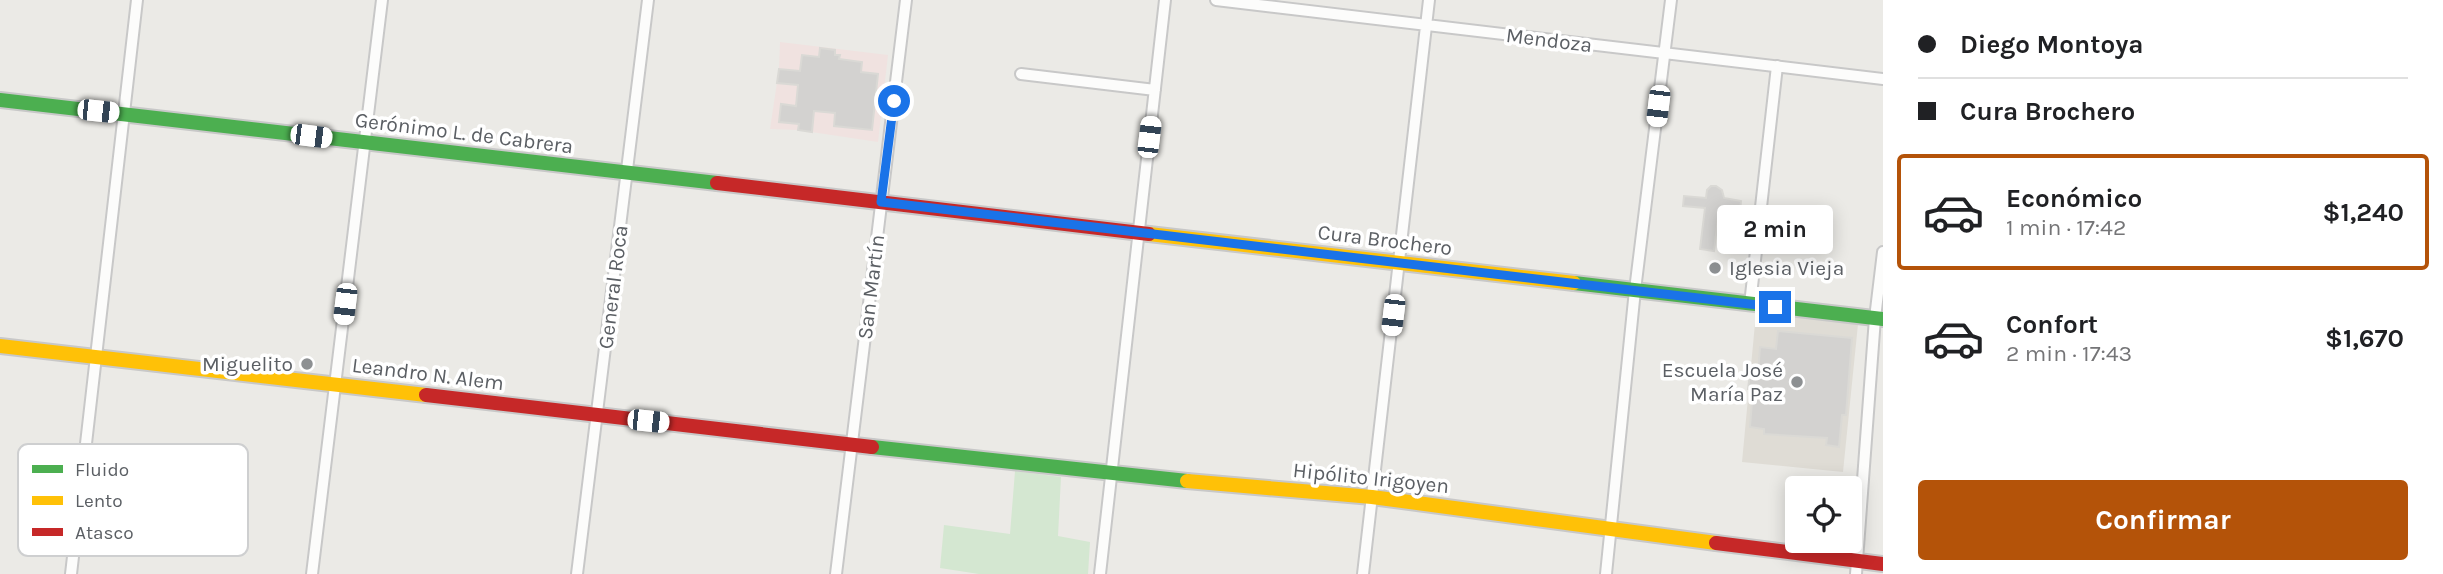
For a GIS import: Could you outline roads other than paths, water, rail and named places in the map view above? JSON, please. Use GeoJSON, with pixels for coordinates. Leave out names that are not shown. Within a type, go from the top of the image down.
{"type":"FeatureCollection","features":[{"type":"Feature","properties":{"kind":"street"},"geometry":{"type":"LineString","coordinates":[[85,444],[137,0]]}},
{"type":"Feature","properties":{"kind":"street"},"geometry":{"type":"LineString","coordinates":[[312,574],[382,0]]}},
{"type":"Feature","properties":{"kind":"street","name":"General Roca"},"geometry":{"type":"LineString","coordinates":[[577,574],[648,0]]}},
{"type":"Feature","properties":{"kind":"street","name":"San Martín"},"geometry":{"type":"LineString","coordinates":[[836,574],[906,0]]}},
{"type":"Feature","properties":{"kind":"street"},"geometry":{"type":"LineString","coordinates":[[1100,574],[1165,0]]}},
{"type":"Feature","properties":{"kind":"street","name":"Mendoza"},"geometry":{"type":"LineString","coordinates":[[1216,0],[1883,79]]}},
{"type":"Feature","properties":{"kind":"street"},"geometry":{"type":"LineString","coordinates":[[1363,574],[1429,0]]}},
{"type":"Feature","properties":{"kind":"street"},"geometry":{"type":"LineString","coordinates":[[1606,574],[1634,290],[1671,0]]}},
{"type":"Feature","properties":{"kind":"street"},"geometry":{"type":"LineString","coordinates":[[1750,304],[1777,66]]}},
{"type":"Feature","properties":{"kind":"street"},"geometry":{"type":"LineString","coordinates":[[1021,74],[1155,90]]}},
{"type":"Feature","properties":{"kind":"street","name":"Gerónimo L. de Cabrera"},"geometry":{"type":"LineString","coordinates":[[0,100],[881,202]]}},
{"type":"Feature","properties":{"kind":"street","name":"Cura Brochero"},"geometry":{"type":"LineString","coordinates":[[881,202],[1879,319]]}},
{"type":"Feature","properties":{"kind":"street"},"geometry":{"type":"LineString","coordinates":[[1857,567],[1883,252]]}},
{"type":"Feature","properties":{"kind":"street","name":"Leandro N. Alem"},"geometry":{"type":"LineString","coordinates":[[0,346],[852,444]]}},
{"type":"Feature","properties":{"kind":"street","name":"Hipólito Irigoyen"},"geometry":{"type":"LineString","coordinates":[[852,444],[1111,474],[1372,497],[1857,567],[1883,564]]}},
{"type":"Feature","properties":{"kind":"street"},"geometry":{"type":"LineString","coordinates":[[71,574],[73,556]]}},
{"type":"Feature","properties":{"kind":"place","name":"Iglesia Vieja"},"geometry":{"type":"Point","coordinates":[1715,268]}},
{"type":"Feature","properties":{"kind":"place","name":"Miguelito"},"geometry":{"type":"Point","coordinates":[307,364]}},
{"type":"Feature","properties":{"kind":"place","name":"Escuela José María Paz"},"geometry":{"type":"Point","coordinates":[1797,382]}}]}
